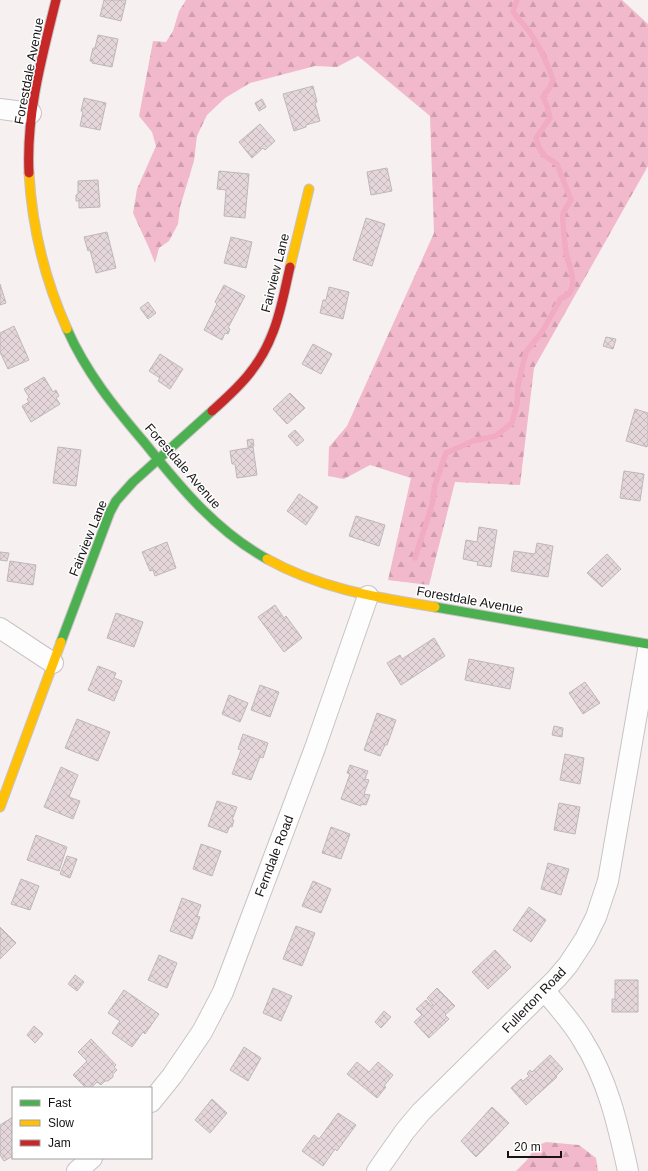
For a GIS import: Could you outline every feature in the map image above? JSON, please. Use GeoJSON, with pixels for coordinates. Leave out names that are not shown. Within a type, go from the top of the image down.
{"type":"FeatureCollection","features":[{"type":"Feature","properties":{"kind":"street","name":"Forestdale Avenue"},"geometry":{"type":"LineString","coordinates":[[56,0],[31,113],[29,152],[34,224],[43,264],[55,302],[70,337],[89,370],[106,396],[197,505],[248,548],[280,567],[325,585],[368,596],[648,644]]}},
{"type":"Feature","properties":{"kind":"street"},"geometry":{"type":"LineString","coordinates":[[0,109],[31,113]]}},
{"type":"Feature","properties":{"kind":"street","name":"Fairview Lane"},"geometry":{"type":"LineString","coordinates":[[0,807],[110,512],[123,493],[239,387],[252,372],[265,353],[274,331],[309,188]]}},
{"type":"Feature","properties":{"kind":"street","name":"Ferndale Road"},"geometry":{"type":"LineString","coordinates":[[152,1101],[172,1076],[202,1032],[223,992],[315,748],[368,596]]}},
{"type":"Feature","properties":{"kind":"street"},"geometry":{"type":"LineString","coordinates":[[0,628],[53,663]]}},
{"type":"Feature","properties":{"kind":"street","name":"Fullerton Road"},"geometry":{"type":"LineString","coordinates":[[377,1171],[405,1131],[421,1112],[545,991],[568,965],[585,939],[596,917],[608,881],[648,650]]}},
{"type":"Feature","properties":{"kind":"street"},"geometry":{"type":"LineString","coordinates":[[545,991],[576,1030],[600,1071],[615,1113],[628,1171]]}},
{"type":"Feature","properties":{"kind":"street"},"geometry":{"type":"LineString","coordinates":[[77,1171],[91,1159]]}},
{"type":"Feature","properties":{"kind":"green space"},"geometry":{"type":"Polygon","coordinates":[[[186,0],[622,0],[648,24],[648,166],[534,368],[520,485],[455,482],[429,585],[388,580],[411,478],[370,465],[344,479],[328,476],[329,447],[347,426],[434,233],[430,116],[358,56],[337,67],[315,66],[250,83],[225,98],[207,115],[197,136],[194,161],[180,207],[178,224],[169,241],[159,248],[155,263],[133,213],[137,189],[156,146],[152,132],[139,116],[153,41],[166,42],[173,31],[179,11],[186,0]]]}},
{"type":"Feature","properties":{"kind":"green space"},"geometry":{"type":"Polygon","coordinates":[[[546,1142],[579,1145],[596,1158],[598,1171],[516,1171],[527,1160],[536,1146],[546,1142]]]}},
{"type":"Feature","properties":{"kind":"building"},"geometry":{"type":"Polygon","coordinates":[[[104,0],[126,0],[121,21],[100,16],[104,0]]]}},
{"type":"Feature","properties":{"kind":"building"},"geometry":{"type":"Polygon","coordinates":[[[98,35],[118,39],[112,67],[92,63],[92,61],[90,61],[98,35]]]}},
{"type":"Feature","properties":{"kind":"building"},"geometry":{"type":"Polygon","coordinates":[[[313,86],[317,102],[315,103],[320,121],[306,125],[306,127],[294,131],[283,94],[313,86]]]}},
{"type":"Feature","properties":{"kind":"building"},"geometry":{"type":"Polygon","coordinates":[[[84,98],[106,103],[100,130],[80,126],[84,98]]]}},
{"type":"Feature","properties":{"kind":"building"},"geometry":{"type":"Polygon","coordinates":[[[262,99],[266,107],[259,111],[255,103],[262,99]]]}},
{"type":"Feature","properties":{"kind":"building"},"geometry":{"type":"Polygon","coordinates":[[[260,124],[275,141],[265,150],[263,148],[252,158],[239,142],[260,124]]]}},
{"type":"Feature","properties":{"kind":"building"},"geometry":{"type":"Polygon","coordinates":[[[387,168],[392,191],[371,195],[367,172],[387,168]]]}},
{"type":"Feature","properties":{"kind":"building"},"geometry":{"type":"Polygon","coordinates":[[[219,171],[249,174],[245,218],[224,216],[226,190],[217,189],[219,171]]]}},
{"type":"Feature","properties":{"kind":"building"},"geometry":{"type":"Polygon","coordinates":[[[98,180],[100,207],[79,208],[79,201],[76,201],[76,195],[78,194],[78,181],[98,180]]]}},
{"type":"Feature","properties":{"kind":"building"},"geometry":{"type":"Polygon","coordinates":[[[366,218],[385,224],[372,266],[353,260],[366,218]]]}},
{"type":"Feature","properties":{"kind":"building"},"geometry":{"type":"Polygon","coordinates":[[[107,232],[116,268],[96,273],[90,250],[88,251],[84,237],[107,232]]]}},
{"type":"Feature","properties":{"kind":"building"},"geometry":{"type":"Polygon","coordinates":[[[231,237],[252,242],[246,268],[224,263],[231,237]]]}},
{"type":"Feature","properties":{"kind":"building"},"geometry":{"type":"Polygon","coordinates":[[[0,284],[6,303],[0,305],[0,284]]]}},
{"type":"Feature","properties":{"kind":"building"},"geometry":{"type":"Polygon","coordinates":[[[224,285],[245,296],[228,328],[230,329],[228,334],[225,333],[222,340],[204,330],[217,304],[215,302],[224,285]]]}},
{"type":"Feature","properties":{"kind":"building"},"geometry":{"type":"Polygon","coordinates":[[[329,287],[349,292],[343,319],[320,313],[323,300],[326,300],[329,287]]]}},
{"type":"Feature","properties":{"kind":"building"},"geometry":{"type":"Polygon","coordinates":[[[148,302],[156,313],[148,319],[140,308],[148,302]]]}},
{"type":"Feature","properties":{"kind":"building"},"geometry":{"type":"Polygon","coordinates":[[[14,326],[29,360],[8,369],[0,352],[0,333],[14,326]]]}},
{"type":"Feature","properties":{"kind":"building"},"geometry":{"type":"Polygon","coordinates":[[[606,337],[616,339],[613,349],[603,346],[606,337]]]}},
{"type":"Feature","properties":{"kind":"building"},"geometry":{"type":"Polygon","coordinates":[[[313,344],[332,354],[321,374],[302,364],[313,344]]]}},
{"type":"Feature","properties":{"kind":"building"},"geometry":{"type":"Polygon","coordinates":[[[160,354],[183,369],[170,389],[158,381],[160,378],[149,371],[160,354]]]}},
{"type":"Feature","properties":{"kind":"building"},"geometry":{"type":"Polygon","coordinates":[[[44,377],[53,392],[56,390],[59,396],[56,398],[60,404],[31,422],[22,406],[29,402],[27,399],[29,397],[24,389],[44,377]]]}},
{"type":"Feature","properties":{"kind":"building"},"geometry":{"type":"Polygon","coordinates":[[[290,393],[305,408],[287,424],[273,409],[290,393]]]}},
{"type":"Feature","properties":{"kind":"building"},"geometry":{"type":"Polygon","coordinates":[[[635,409],[648,413],[647,447],[626,441],[635,409]]]}},
{"type":"Feature","properties":{"kind":"building"},"geometry":{"type":"Polygon","coordinates":[[[295,430],[304,440],[297,446],[288,436],[295,430]]]}},
{"type":"Feature","properties":{"kind":"building"},"geometry":{"type":"Polygon","coordinates":[[[253,439],[254,446],[248,447],[247,440],[253,439]]]}},
{"type":"Feature","properties":{"kind":"building"},"geometry":{"type":"Polygon","coordinates":[[[58,447],[81,450],[76,486],[53,483],[58,447]]]}},
{"type":"Feature","properties":{"kind":"building"},"geometry":{"type":"Polygon","coordinates":[[[253,447],[257,475],[237,478],[235,464],[232,464],[230,451],[253,447]]]}},
{"type":"Feature","properties":{"kind":"building"},"geometry":{"type":"Polygon","coordinates":[[[624,471],[644,474],[640,501],[620,498],[624,471]]]}},
{"type":"Feature","properties":{"kind":"building"},"geometry":{"type":"Polygon","coordinates":[[[299,494],[318,507],[306,525],[287,511],[299,494]]]}},
{"type":"Feature","properties":{"kind":"building"},"geometry":{"type":"Polygon","coordinates":[[[356,516],[385,525],[379,546],[349,536],[356,516]]]}},
{"type":"Feature","properties":{"kind":"building"},"geometry":{"type":"Polygon","coordinates":[[[479,527],[497,530],[491,567],[477,565],[478,562],[463,559],[466,540],[477,542],[479,527]]]}},
{"type":"Feature","properties":{"kind":"building"},"geometry":{"type":"Polygon","coordinates":[[[167,542],[176,568],[155,576],[153,570],[150,571],[142,552],[167,542]]]}},
{"type":"Feature","properties":{"kind":"building"},"geometry":{"type":"Polygon","coordinates":[[[537,543],[553,546],[548,577],[511,571],[514,551],[535,554],[537,543]]]}},
{"type":"Feature","properties":{"kind":"building"},"geometry":{"type":"Polygon","coordinates":[[[0,552],[9,553],[7,561],[0,560],[0,552]]]}},
{"type":"Feature","properties":{"kind":"building"},"geometry":{"type":"Polygon","coordinates":[[[607,554],[621,569],[602,587],[587,573],[607,554]]]}},
{"type":"Feature","properties":{"kind":"building"},"geometry":{"type":"Polygon","coordinates":[[[10,561],[36,565],[33,585],[7,581],[10,561]]]}},
{"type":"Feature","properties":{"kind":"building"},"geometry":{"type":"Polygon","coordinates":[[[275,605],[284,618],[286,616],[302,638],[284,652],[258,617],[275,605]]]}},
{"type":"Feature","properties":{"kind":"building"},"geometry":{"type":"Polygon","coordinates":[[[116,613],[143,622],[134,647],[107,638],[116,613]]]}},
{"type":"Feature","properties":{"kind":"building"},"geometry":{"type":"Polygon","coordinates":[[[434,638],[445,656],[401,685],[387,663],[400,655],[402,659],[434,638]]]}},
{"type":"Feature","properties":{"kind":"building"},"geometry":{"type":"Polygon","coordinates":[[[469,659],[514,668],[510,689],[465,680],[469,659]]]}},
{"type":"Feature","properties":{"kind":"building"},"geometry":{"type":"Polygon","coordinates":[[[98,666],[116,673],[114,678],[122,681],[114,701],[88,690],[98,666]]]}},
{"type":"Feature","properties":{"kind":"building"},"geometry":{"type":"Polygon","coordinates":[[[585,682],[600,703],[583,714],[569,693],[585,682]]]}},
{"type":"Feature","properties":{"kind":"building"},"geometry":{"type":"Polygon","coordinates":[[[260,685],[279,692],[270,717],[251,710],[260,685]]]}},
{"type":"Feature","properties":{"kind":"building"},"geometry":{"type":"Polygon","coordinates":[[[229,695],[248,703],[240,722],[222,714],[229,695]]]}},
{"type":"Feature","properties":{"kind":"building"},"geometry":{"type":"Polygon","coordinates":[[[377,713],[396,720],[387,745],[385,745],[380,756],[364,750],[377,713]]]}},
{"type":"Feature","properties":{"kind":"building"},"geometry":{"type":"Polygon","coordinates":[[[77,719],[110,732],[98,761],[65,748],[77,719]]]}},
{"type":"Feature","properties":{"kind":"building"},"geometry":{"type":"Polygon","coordinates":[[[554,726],[563,728],[562,737],[552,735],[554,726]]]}},
{"type":"Feature","properties":{"kind":"building"},"geometry":{"type":"Polygon","coordinates":[[[243,734],[268,743],[263,758],[260,757],[251,780],[232,774],[241,750],[238,749],[243,734]]]}},
{"type":"Feature","properties":{"kind":"building"},"geometry":{"type":"Polygon","coordinates":[[[565,754],[584,758],[580,784],[560,780],[565,754]]]}},
{"type":"Feature","properties":{"kind":"building"},"geometry":{"type":"Polygon","coordinates":[[[350,765],[368,771],[365,779],[369,780],[364,794],[370,795],[366,805],[361,804],[361,806],[341,799],[350,774],[347,773],[350,765]]]}},
{"type":"Feature","properties":{"kind":"building"},"geometry":{"type":"Polygon","coordinates":[[[61,767],[78,775],[69,797],[80,801],[73,819],[44,807],[61,767]]]}},
{"type":"Feature","properties":{"kind":"building"},"geometry":{"type":"Polygon","coordinates":[[[217,801],[237,807],[232,820],[234,820],[232,827],[230,826],[227,833],[208,826],[217,801]]]}},
{"type":"Feature","properties":{"kind":"building"},"geometry":{"type":"Polygon","coordinates":[[[559,803],[580,807],[575,834],[554,830],[559,803]]]}},
{"type":"Feature","properties":{"kind":"building"},"geometry":{"type":"Polygon","coordinates":[[[331,827],[350,834],[341,859],[322,853],[331,827]]]}},
{"type":"Feature","properties":{"kind":"building"},"geometry":{"type":"Polygon","coordinates":[[[36,835],[67,847],[59,871],[27,860],[36,835]]]}},
{"type":"Feature","properties":{"kind":"building"},"geometry":{"type":"Polygon","coordinates":[[[201,844],[221,851],[212,876],[193,869],[201,844]]]}},
{"type":"Feature","properties":{"kind":"building"},"geometry":{"type":"Polygon","coordinates":[[[67,856],[77,859],[70,878],[60,874],[67,856]]]}},
{"type":"Feature","properties":{"kind":"building"},"geometry":{"type":"Polygon","coordinates":[[[548,863],[569,869],[561,895],[541,889],[548,863]]]}},
{"type":"Feature","properties":{"kind":"building"},"geometry":{"type":"Polygon","coordinates":[[[21,879],[39,886],[30,910],[11,904],[21,879]]]}},
{"type":"Feature","properties":{"kind":"building"},"geometry":{"type":"Polygon","coordinates":[[[313,881],[331,889],[321,913],[302,906],[313,881]]]}},
{"type":"Feature","properties":{"kind":"building"},"geometry":{"type":"Polygon","coordinates":[[[182,898],[201,905],[197,916],[200,917],[192,939],[170,931],[182,898]]]}},
{"type":"Feature","properties":{"kind":"building"},"geometry":{"type":"Polygon","coordinates":[[[529,907],[546,920],[531,942],[513,930],[529,907]]]}},
{"type":"Feature","properties":{"kind":"building"},"geometry":{"type":"Polygon","coordinates":[[[296,926],[315,933],[302,966],[283,959],[296,926]]]}},
{"type":"Feature","properties":{"kind":"building"},"geometry":{"type":"Polygon","coordinates":[[[0,927],[16,943],[0,959],[0,927]]]}},
{"type":"Feature","properties":{"kind":"building"},"geometry":{"type":"Polygon","coordinates":[[[495,950],[511,967],[488,989],[472,972],[495,950]]]}},
{"type":"Feature","properties":{"kind":"building"},"geometry":{"type":"Polygon","coordinates":[[[159,955],[177,963],[167,988],[148,980],[159,955]]]}},
{"type":"Feature","properties":{"kind":"building"},"geometry":{"type":"Polygon","coordinates":[[[75,975],[84,982],[77,991],[68,984],[75,975]]]}},
{"type":"Feature","properties":{"kind":"building"},"geometry":{"type":"Polygon","coordinates":[[[615,980],[638,980],[638,1012],[612,1012],[612,999],[615,999],[615,980]]]}},
{"type":"Feature","properties":{"kind":"building"},"geometry":{"type":"Polygon","coordinates":[[[273,988],[292,996],[281,1021],[263,1013],[273,988]]]}},
{"type":"Feature","properties":{"kind":"building"},"geometry":{"type":"Polygon","coordinates":[[[437,988],[455,1006],[445,1015],[449,1019],[429,1038],[414,1022],[422,1015],[416,1009],[426,1000],[432,1006],[433,1005],[427,998],[437,988]]]}},
{"type":"Feature","properties":{"kind":"building"},"geometry":{"type":"Polygon","coordinates":[[[124,990],[159,1014],[145,1034],[143,1032],[132,1047],[112,1033],[120,1021],[108,1013],[124,990]]]}},
{"type":"Feature","properties":{"kind":"building"},"geometry":{"type":"Polygon","coordinates":[[[384,1011],[391,1017],[381,1028],[375,1022],[384,1011]]]}},
{"type":"Feature","properties":{"kind":"building"},"geometry":{"type":"Polygon","coordinates":[[[34,1026],[43,1034],[35,1043],[27,1035],[34,1026]]]}},
{"type":"Feature","properties":{"kind":"building"},"geometry":{"type":"Polygon","coordinates":[[[91,1039],[116,1065],[114,1067],[117,1070],[113,1074],[113,1077],[101,1085],[97,1082],[92,1087],[85,1087],[73,1075],[87,1061],[78,1052],[91,1039]]]}},
{"type":"Feature","properties":{"kind":"building"},"geometry":{"type":"Polygon","coordinates":[[[244,1047],[261,1058],[248,1081],[230,1070],[244,1047]]]}},
{"type":"Feature","properties":{"kind":"building"},"geometry":{"type":"Polygon","coordinates":[[[550,1055],[563,1069],[556,1076],[557,1077],[526,1105],[511,1088],[521,1079],[523,1081],[529,1076],[527,1074],[530,1070],[532,1072],[550,1055]]]}},
{"type":"Feature","properties":{"kind":"building"},"geometry":{"type":"Polygon","coordinates":[[[357,1062],[369,1072],[378,1062],[393,1075],[377,1098],[347,1074],[357,1062]]]}},
{"type":"Feature","properties":{"kind":"building"},"geometry":{"type":"Polygon","coordinates":[[[212,1099],[227,1113],[210,1133],[195,1120],[212,1099]]]}},
{"type":"Feature","properties":{"kind":"building"},"geometry":{"type":"Polygon","coordinates":[[[492,1107],[509,1123],[476,1157],[461,1141],[492,1107]]]}},
{"type":"Feature","properties":{"kind":"building"},"geometry":{"type":"Polygon","coordinates":[[[338,1113],[356,1125],[337,1151],[335,1149],[323,1166],[302,1151],[314,1135],[319,1139],[338,1113]]]}},
{"type":"Feature","properties":{"kind":"building"},"geometry":{"type":"Polygon","coordinates":[[[12,1118],[12,1157],[4,1161],[0,1155],[0,1125],[12,1118]]]}},
{"type":"Feature","properties":{"kind":"waterway"},"geometry":{"type":"LineString","coordinates":[[415,558],[432,505],[435,485],[446,453],[473,441],[496,436],[512,423],[517,404],[518,385],[526,352],[542,332],[561,298],[567,295],[573,285],[566,249],[563,216],[571,200],[557,164],[545,156],[539,148],[536,138],[550,118],[543,97],[553,80],[538,45],[530,32],[513,11],[517,0]]}},
{"type":"Feature","properties":{"kind":"traffic: fast"},"geometry":{"type":"LineString","coordinates":[[67,329],[83,360],[101,388],[171,475],[215,522],[249,548],[267,559]]}},
{"type":"Feature","properties":{"kind":"traffic: fast"},"geometry":{"type":"LineString","coordinates":[[61,642],[110,512],[116,501],[133,482],[212,411]]}},
{"type":"Feature","properties":{"kind":"traffic: fast"},"geometry":{"type":"LineString","coordinates":[[435,607],[648,644]]}},
{"type":"Feature","properties":{"kind":"traffic: slow"},"geometry":{"type":"LineString","coordinates":[[29,173],[33,213],[41,253],[52,292],[67,329]]}},
{"type":"Feature","properties":{"kind":"traffic: slow"},"geometry":{"type":"LineString","coordinates":[[290,267],[309,189]]}},
{"type":"Feature","properties":{"kind":"traffic: slow"},"geometry":{"type":"LineString","coordinates":[[267,559],[308,578],[328,585],[391,600],[435,607]]}},
{"type":"Feature","properties":{"kind":"traffic: slow"},"geometry":{"type":"LineString","coordinates":[[0,807],[61,642]]}},
{"type":"Feature","properties":{"kind":"traffic: jam"},"geometry":{"type":"LineString","coordinates":[[29,173],[30,129],[36,86],[56,0]]}},
{"type":"Feature","properties":{"kind":"traffic: jam"},"geometry":{"type":"LineString","coordinates":[[212,411],[240,385],[262,356],[276,324],[290,267]]}}]}
